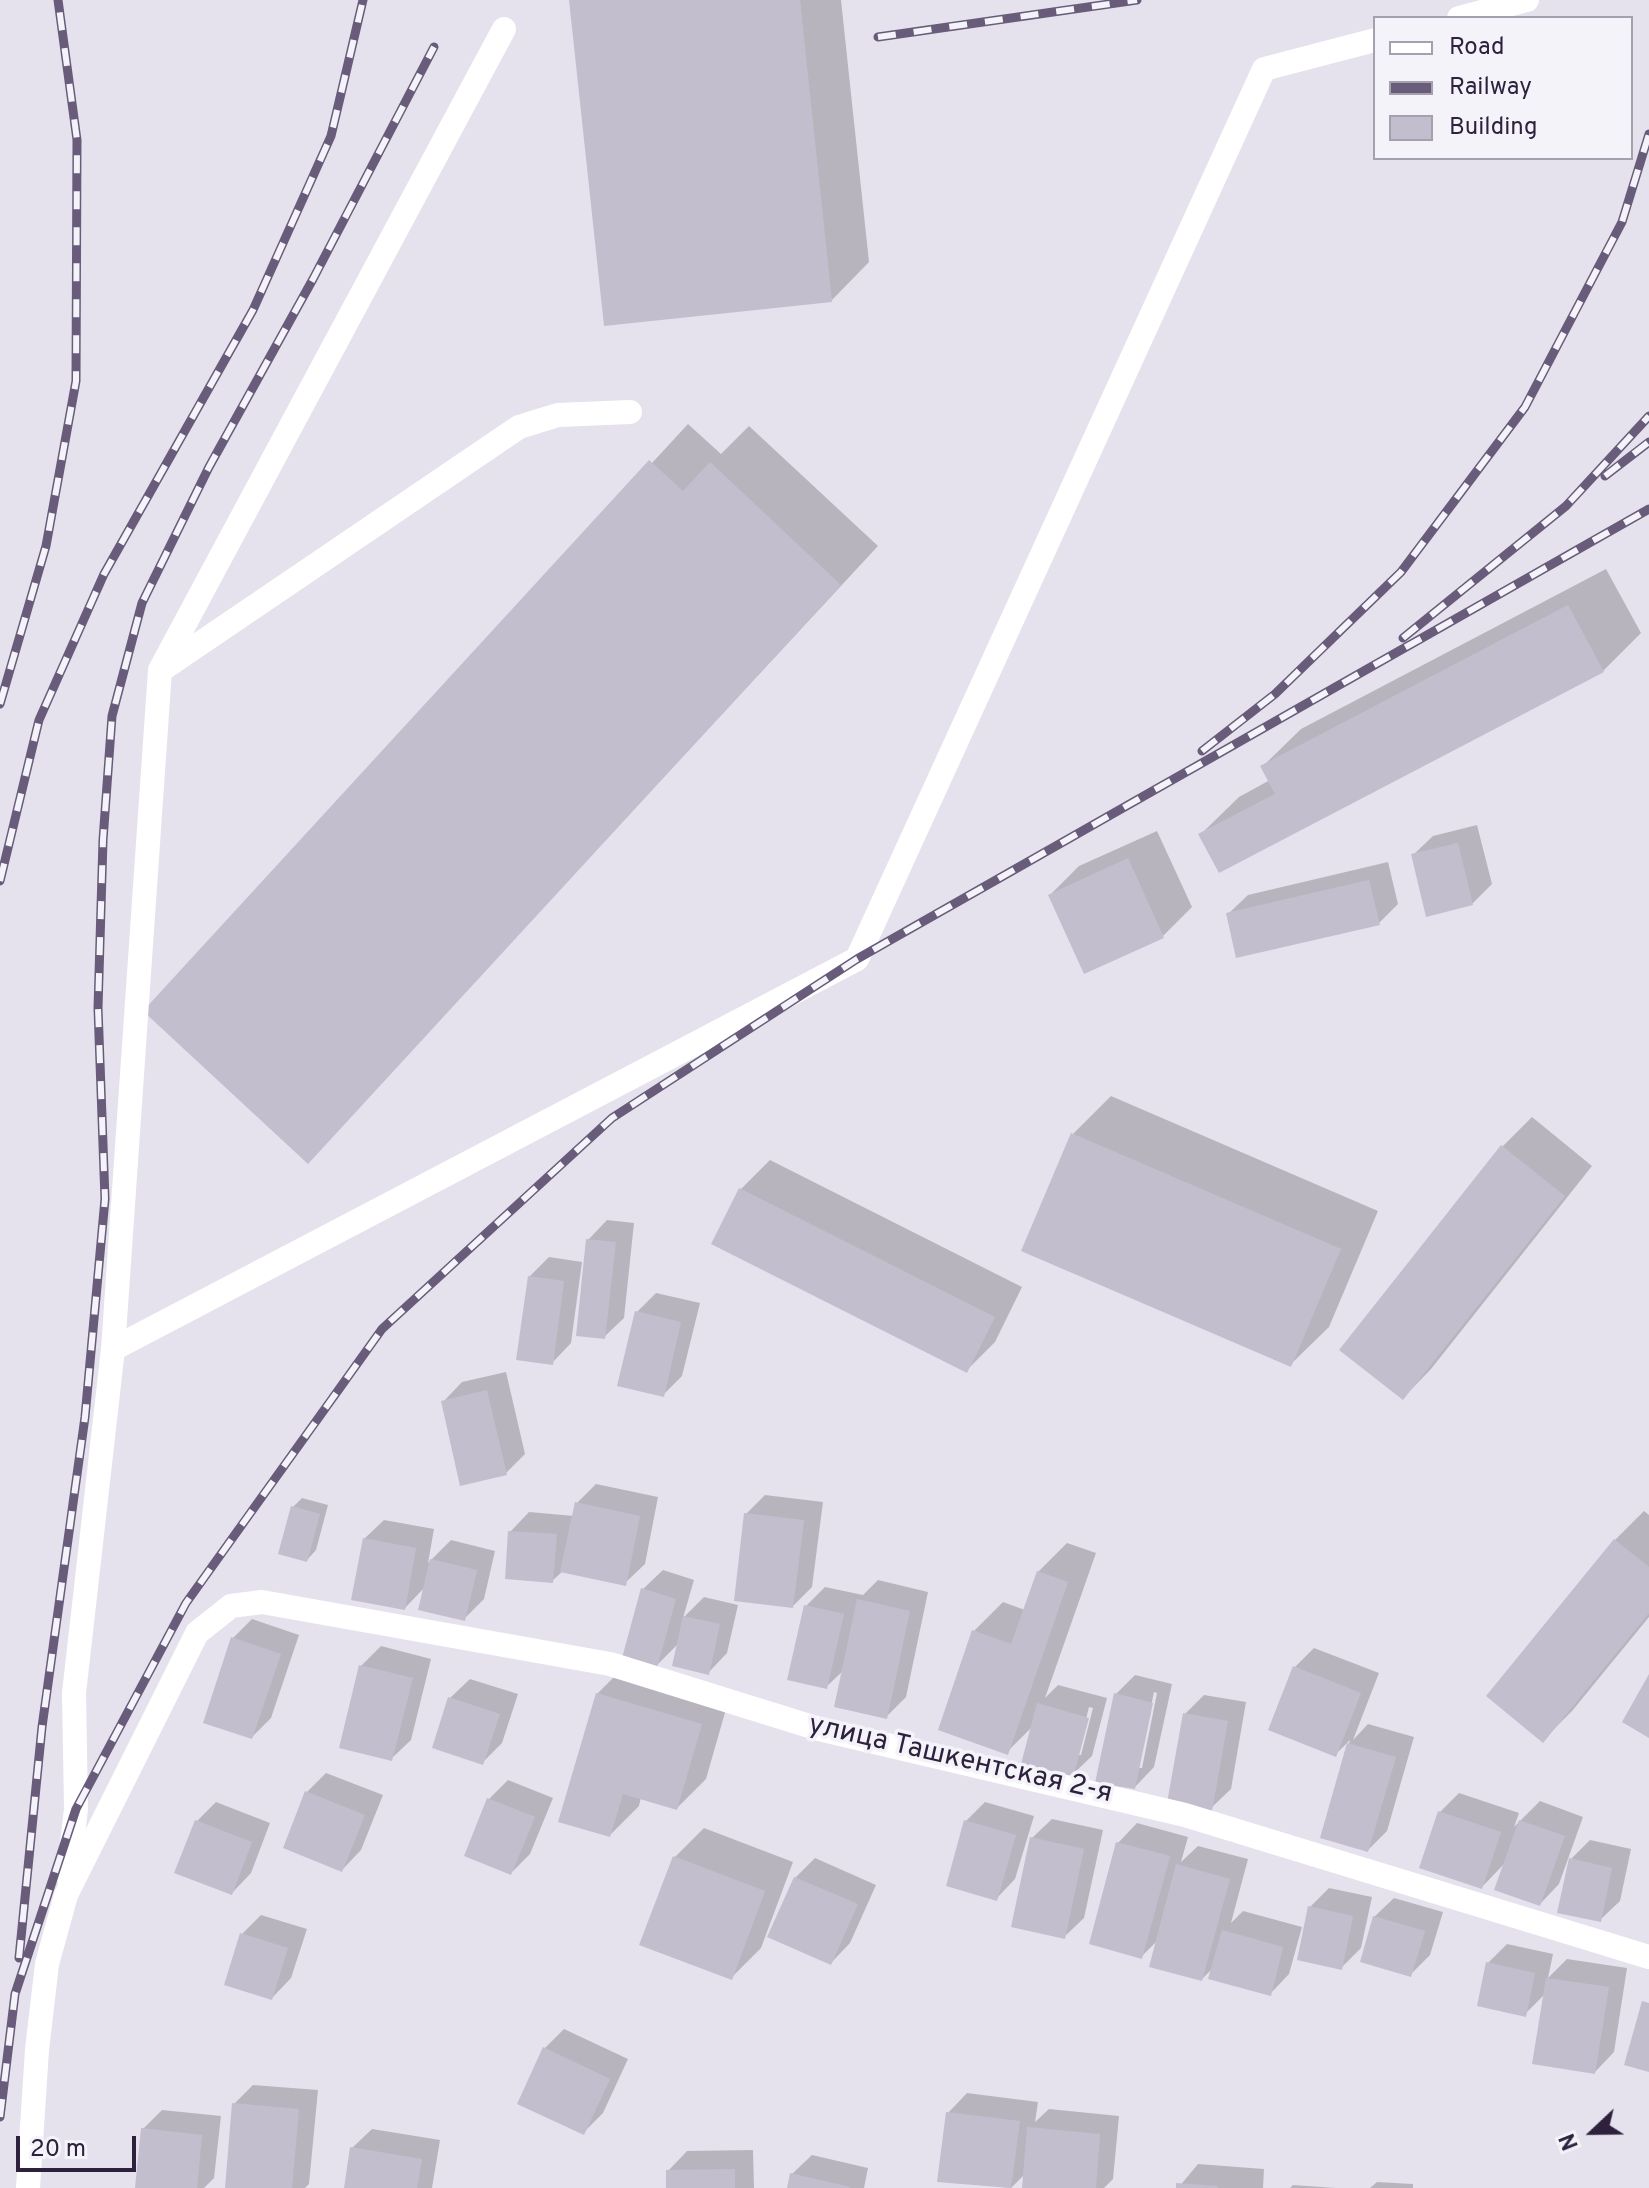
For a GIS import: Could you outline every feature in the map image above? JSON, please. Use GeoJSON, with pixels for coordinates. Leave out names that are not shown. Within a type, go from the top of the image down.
{"type":"FeatureCollection","features":[{"type":"Feature","properties":{"kind":"street"},"geometry":{"type":"LineString","coordinates":[[1467,16],[1527,0]]}},
{"type":"Feature","properties":{"kind":"street"},"geometry":{"type":"LineString","coordinates":[[28,2188],[37,2050],[47,1964],[66,1895],[76,1809],[74,1693],[113,1349],[160,670],[504,29]]}},
{"type":"Feature","properties":{"kind":"street"},"geometry":{"type":"LineString","coordinates":[[113,1349],[857,959],[1264,69],[1373,41]]}},
{"type":"Feature","properties":{"kind":"street"},"geometry":{"type":"LineString","coordinates":[[160,670],[519,427],[558,415],[630,412]]}},
{"type":"Feature","properties":{"kind":"street","name":"улица Ташкентская 2-я"},"geometry":{"type":"LineString","coordinates":[[66,1895],[197,1633],[231,1606],[262,1602],[610,1664],[819,1729],[1185,1815],[1649,1957]]}},
{"type":"Feature","properties":{"kind":"building"},"geometry":{"type":"Polygon","coordinates":[[[569,0],[800,0],[832,302],[604,326],[569,0]]]}},
{"type":"Feature","properties":{"kind":"building"},"geometry":{"type":"Polygon","coordinates":[[[649,460],[683,491],[710,462],[841,585],[308,1164],[143,1011],[649,460]]]}},
{"type":"Feature","properties":{"kind":"building"},"geometry":{"type":"Polygon","coordinates":[[[1568,605],[1604,672],[1219,873],[1198,834],[1275,794],[1260,766],[1568,605]]]}},
{"type":"Feature","properties":{"kind":"building"},"geometry":{"type":"Polygon","coordinates":[[[1458,843],[1473,905],[1426,917],[1411,854],[1458,843]]]}},
{"type":"Feature","properties":{"kind":"building"},"geometry":{"type":"Polygon","coordinates":[[[1128,858],[1164,938],[1084,974],[1048,895],[1128,858]]]}},
{"type":"Feature","properties":{"kind":"building"},"geometry":{"type":"Polygon","coordinates":[[[1369,880],[1380,925],[1236,958],[1226,913],[1369,880]]]}},
{"type":"Feature","properties":{"kind":"building"},"geometry":{"type":"Polygon","coordinates":[[[1071,1133],[1341,1249],[1291,1367],[1021,1251],[1071,1133]]]}},
{"type":"Feature","properties":{"kind":"building"},"geometry":{"type":"Polygon","coordinates":[[[1501,1145],[1565,1196],[1403,1400],[1339,1350],[1501,1145]]]}},
{"type":"Feature","properties":{"kind":"building"},"geometry":{"type":"Polygon","coordinates":[[[739,1188],[995,1317],[967,1373],[711,1244],[739,1188]]]}},
{"type":"Feature","properties":{"kind":"building"},"geometry":{"type":"Polygon","coordinates":[[[586,1239],[616,1242],[605,1339],[576,1336],[586,1239]]]}},
{"type":"Feature","properties":{"kind":"building"},"geometry":{"type":"Polygon","coordinates":[[[528,1276],[564,1281],[553,1365],[516,1360],[528,1276]]]}},
{"type":"Feature","properties":{"kind":"building"},"geometry":{"type":"Polygon","coordinates":[[[635,1311],[681,1322],[664,1397],[617,1386],[635,1311]]]}},
{"type":"Feature","properties":{"kind":"building"},"geometry":{"type":"Polygon","coordinates":[[[487,1390],[507,1475],[460,1486],[441,1401],[487,1390]]]}},
{"type":"Feature","properties":{"kind":"building"},"geometry":{"type":"Polygon","coordinates":[[[575,1502],[640,1516],[626,1586],[560,1572],[575,1502]]]}},
{"type":"Feature","properties":{"kind":"building"},"geometry":{"type":"Polygon","coordinates":[[[291,1506],[320,1514],[307,1562],[278,1554],[291,1506]]]}},
{"type":"Feature","properties":{"kind":"building"},"geometry":{"type":"Polygon","coordinates":[[[744,1513],[804,1520],[793,1608],[734,1601],[744,1513]]]}},
{"type":"Feature","properties":{"kind":"building"},"geometry":{"type":"Polygon","coordinates":[[[508,1531],[557,1534],[553,1583],[505,1579],[508,1531]]]}},
{"type":"Feature","properties":{"kind":"building"},"geometry":{"type":"Polygon","coordinates":[[[363,1538],[416,1548],[405,1610],[351,1600],[363,1538]]]}},
{"type":"Feature","properties":{"kind":"building"},"geometry":{"type":"Polygon","coordinates":[[[1614,1539],[1649,1567],[1649,1613],[1543,1743],[1486,1696],[1614,1539]]]}},
{"type":"Feature","properties":{"kind":"building"},"geometry":{"type":"Polygon","coordinates":[[[430,1559],[477,1570],[465,1621],[418,1610],[430,1559]]]}},
{"type":"Feature","properties":{"kind":"building"},"geometry":{"type":"Polygon","coordinates":[[[1037,1571],[1068,1582],[1008,1755],[938,1730],[972,1630],[1011,1644],[1037,1571]]]}},
{"type":"Feature","properties":{"kind":"building"},"geometry":{"type":"Polygon","coordinates":[[[641,1588],[676,1599],[657,1668],[622,1658],[641,1588]]]}},
{"type":"Feature","properties":{"kind":"building"},"geometry":{"type":"Polygon","coordinates":[[[857,1599],[910,1611],[887,1719],[834,1707],[857,1599]]]}},
{"type":"Feature","properties":{"kind":"building"},"geometry":{"type":"Polygon","coordinates":[[[804,1605],[844,1614],[827,1689],[787,1680],[804,1605]]]}},
{"type":"Feature","properties":{"kind":"building"},"geometry":{"type":"Polygon","coordinates":[[[683,1616],[720,1624],[709,1675],[672,1666],[683,1616]]]}},
{"type":"Feature","properties":{"kind":"building"},"geometry":{"type":"Polygon","coordinates":[[[231,1637],[281,1654],[252,1739],[203,1723],[231,1637]]]}},
{"type":"Feature","properties":{"kind":"building"},"geometry":{"type":"Polygon","coordinates":[[[359,1665],[413,1678],[392,1761],[339,1748],[359,1665]]]}},
{"type":"Feature","properties":{"kind":"building"},"geometry":{"type":"Polygon","coordinates":[[[1293,1666],[1361,1693],[1336,1757],[1268,1730],[1293,1666]]]}},
{"type":"Feature","properties":{"kind":"building"},"geometry":{"type":"Polygon","coordinates":[[[1649,1674],[1649,1738],[1622,1722],[1649,1674]]]}},
{"type":"Feature","properties":{"kind":"building"},"geometry":{"type":"Polygon","coordinates":[[[596,1693],[702,1724],[677,1810],[623,1794],[610,1837],[558,1822],[596,1693]]]}},
{"type":"Feature","properties":{"kind":"building"},"geometry":{"type":"Polygon","coordinates":[[[1114,1693],[1153,1703],[1135,1789],[1095,1783],[1114,1693]]]}},
{"type":"Feature","properties":{"kind":"building"},"geometry":{"type":"Polygon","coordinates":[[[448,1697],[500,1714],[483,1765],[432,1748],[448,1697]]]}},
{"type":"Feature","properties":{"kind":"building"},"geometry":{"type":"Polygon","coordinates":[[[1037,1703],[1089,1718],[1073,1778],[1021,1764],[1037,1703]]]}},
{"type":"Feature","properties":{"kind":"building"},"geometry":{"type":"Polygon","coordinates":[[[1183,1713],[1228,1721],[1212,1811],[1167,1803],[1183,1713]]]}},
{"type":"Feature","properties":{"kind":"building"},"geometry":{"type":"Polygon","coordinates":[[[1347,1743],[1396,1757],[1368,1852],[1320,1838],[1347,1743]]]}},
{"type":"Feature","properties":{"kind":"building"},"geometry":{"type":"Polygon","coordinates":[[[305,1791],[365,1815],[342,1872],[283,1848],[305,1791]]]}},
{"type":"Feature","properties":{"kind":"building"},"geometry":{"type":"Polygon","coordinates":[[[487,1798],[535,1817],[511,1875],[464,1856],[487,1798]]]}},
{"type":"Feature","properties":{"kind":"building"},"geometry":{"type":"Polygon","coordinates":[[[1438,1811],[1501,1832],[1482,1889],[1419,1868],[1438,1811]]]}},
{"type":"Feature","properties":{"kind":"building"},"geometry":{"type":"Polygon","coordinates":[[[195,1820],[252,1842],[232,1895],[174,1873],[195,1820]]]}},
{"type":"Feature","properties":{"kind":"building"},"geometry":{"type":"Polygon","coordinates":[[[964,1820],[1016,1835],[997,1901],[946,1886],[964,1820]]]}},
{"type":"Feature","properties":{"kind":"building"},"geometry":{"type":"Polygon","coordinates":[[[1519,1820],[1565,1836],[1540,1906],[1494,1890],[1519,1820]]]}},
{"type":"Feature","properties":{"kind":"building"},"geometry":{"type":"Polygon","coordinates":[[[1030,1837],[1084,1849],[1065,1939],[1011,1927],[1030,1837]]]}},
{"type":"Feature","properties":{"kind":"building"},"geometry":{"type":"Polygon","coordinates":[[[1116,1842],[1170,1856],[1142,1959],[1089,1944],[1116,1842]]]}},
{"type":"Feature","properties":{"kind":"building"},"geometry":{"type":"Polygon","coordinates":[[[673,1856],[765,1891],[732,1980],[639,1945],[673,1856]]]}},
{"type":"Feature","properties":{"kind":"building"},"geometry":{"type":"Polygon","coordinates":[[[1569,1858],[1612,1868],[1601,1922],[1557,1913],[1569,1858]]]}},
{"type":"Feature","properties":{"kind":"building"},"geometry":{"type":"Polygon","coordinates":[[[1176,1864],[1230,1879],[1202,1981],[1149,1967],[1176,1864]]]}},
{"type":"Feature","properties":{"kind":"building"},"geometry":{"type":"Polygon","coordinates":[[[794,1877],[858,1904],[831,1965],[767,1937],[794,1877]]]}},
{"type":"Feature","properties":{"kind":"building"},"geometry":{"type":"Polygon","coordinates":[[[1308,1906],[1353,1916],[1342,1970],[1297,1960],[1308,1906]]]}},
{"type":"Feature","properties":{"kind":"building"},"geometry":{"type":"Polygon","coordinates":[[[1373,1916],[1425,1931],[1411,1977],[1360,1962],[1373,1916]]]}},
{"type":"Feature","properties":{"kind":"building"},"geometry":{"type":"Polygon","coordinates":[[[1222,1930],[1283,1947],[1271,1996],[1208,1979],[1222,1930]]]}},
{"type":"Feature","properties":{"kind":"building"},"geometry":{"type":"Polygon","coordinates":[[[240,1933],[288,1948],[272,2000],[224,1985],[240,1933]]]}},
{"type":"Feature","properties":{"kind":"building"},"geometry":{"type":"Polygon","coordinates":[[[1486,1962],[1535,1973],[1526,2017],[1477,2006],[1486,1962]]]}},
{"type":"Feature","properties":{"kind":"building"},"geometry":{"type":"Polygon","coordinates":[[[1546,1978],[1609,1987],[1595,2074],[1532,2064],[1546,1978]]]}},
{"type":"Feature","properties":{"kind":"building"},"geometry":{"type":"Polygon","coordinates":[[[1642,2001],[1649,2003],[1649,2072],[1624,2065],[1642,2001]]]}},
{"type":"Feature","properties":{"kind":"building"},"geometry":{"type":"Polygon","coordinates":[[[543,2047],[610,2079],[584,2135],[517,2104],[543,2047]]]}},
{"type":"Feature","properties":{"kind":"building"},"geometry":{"type":"Polygon","coordinates":[[[232,2103],[299,2109],[292,2188],[225,2188],[232,2103]]]}},
{"type":"Feature","properties":{"kind":"building"},"geometry":{"type":"Polygon","coordinates":[[[946,2112],[1020,2121],[1011,2188],[937,2182],[946,2112]]]}},
{"type":"Feature","properties":{"kind":"building"},"geometry":{"type":"Polygon","coordinates":[[[1027,2127],[1100,2134],[1096,2188],[1022,2188],[1027,2127]]]}},
{"type":"Feature","properties":{"kind":"building"},"geometry":{"type":"Polygon","coordinates":[[[141,2128],[202,2135],[197,2188],[135,2188],[141,2128]]]}},
{"type":"Feature","properties":{"kind":"building"},"geometry":{"type":"Polygon","coordinates":[[[350,2147],[422,2159],[417,2188],[344,2188],[350,2147]]]}},
{"type":"Feature","properties":{"kind":"building"},"geometry":{"type":"Polygon","coordinates":[[[735,2169],[735,2188],[666,2188],[666,2170],[735,2169]]]}},
{"type":"Feature","properties":{"kind":"building"},"geometry":{"type":"Polygon","coordinates":[[[790,2173],[850,2187],[787,2188],[790,2173]]]}},
{"type":"Feature","properties":{"kind":"building"},"geometry":{"type":"Polygon","coordinates":[[[1176,2183],[1218,2186],[1218,2188],[1176,2188],[1176,2183]]]}},
{"type":"Feature","properties":{"kind":"railway"},"geometry":{"type":"LineString","coordinates":[[0,704],[46,546],[76,381],[77,140],[58,0]]}},
{"type":"Feature","properties":{"kind":"railway"},"geometry":{"type":"LineString","coordinates":[[0,881],[39,720],[104,574],[253,310],[331,136],[363,0]]}},
{"type":"Feature","properties":{"kind":"railway"},"geometry":{"type":"LineString","coordinates":[[878,37],[1137,0]]}},
{"type":"Feature","properties":{"kind":"railway"},"geometry":{"type":"LineString","coordinates":[[19,1958],[42,1727],[85,1417],[105,1199],[98,1008],[103,840],[112,716],[142,603],[209,467],[313,279],[434,47]]}},
{"type":"Feature","properties":{"kind":"railway"},"geometry":{"type":"LineString","coordinates":[[1202,751],[1275,694],[1401,572],[1525,407],[1622,222],[1649,134]]}},
{"type":"Feature","properties":{"kind":"railway"},"geometry":{"type":"LineString","coordinates":[[1403,638],[1566,506],[1649,416]]}},
{"type":"Feature","properties":{"kind":"railway"},"geometry":{"type":"LineString","coordinates":[[1605,476],[1649,442]]}},
{"type":"Feature","properties":{"kind":"railway"},"geometry":{"type":"LineString","coordinates":[[0,2117],[15,1994],[76,1809],[186,1603],[382,1329],[612,1118],[857,959],[1649,509]]}}]}
